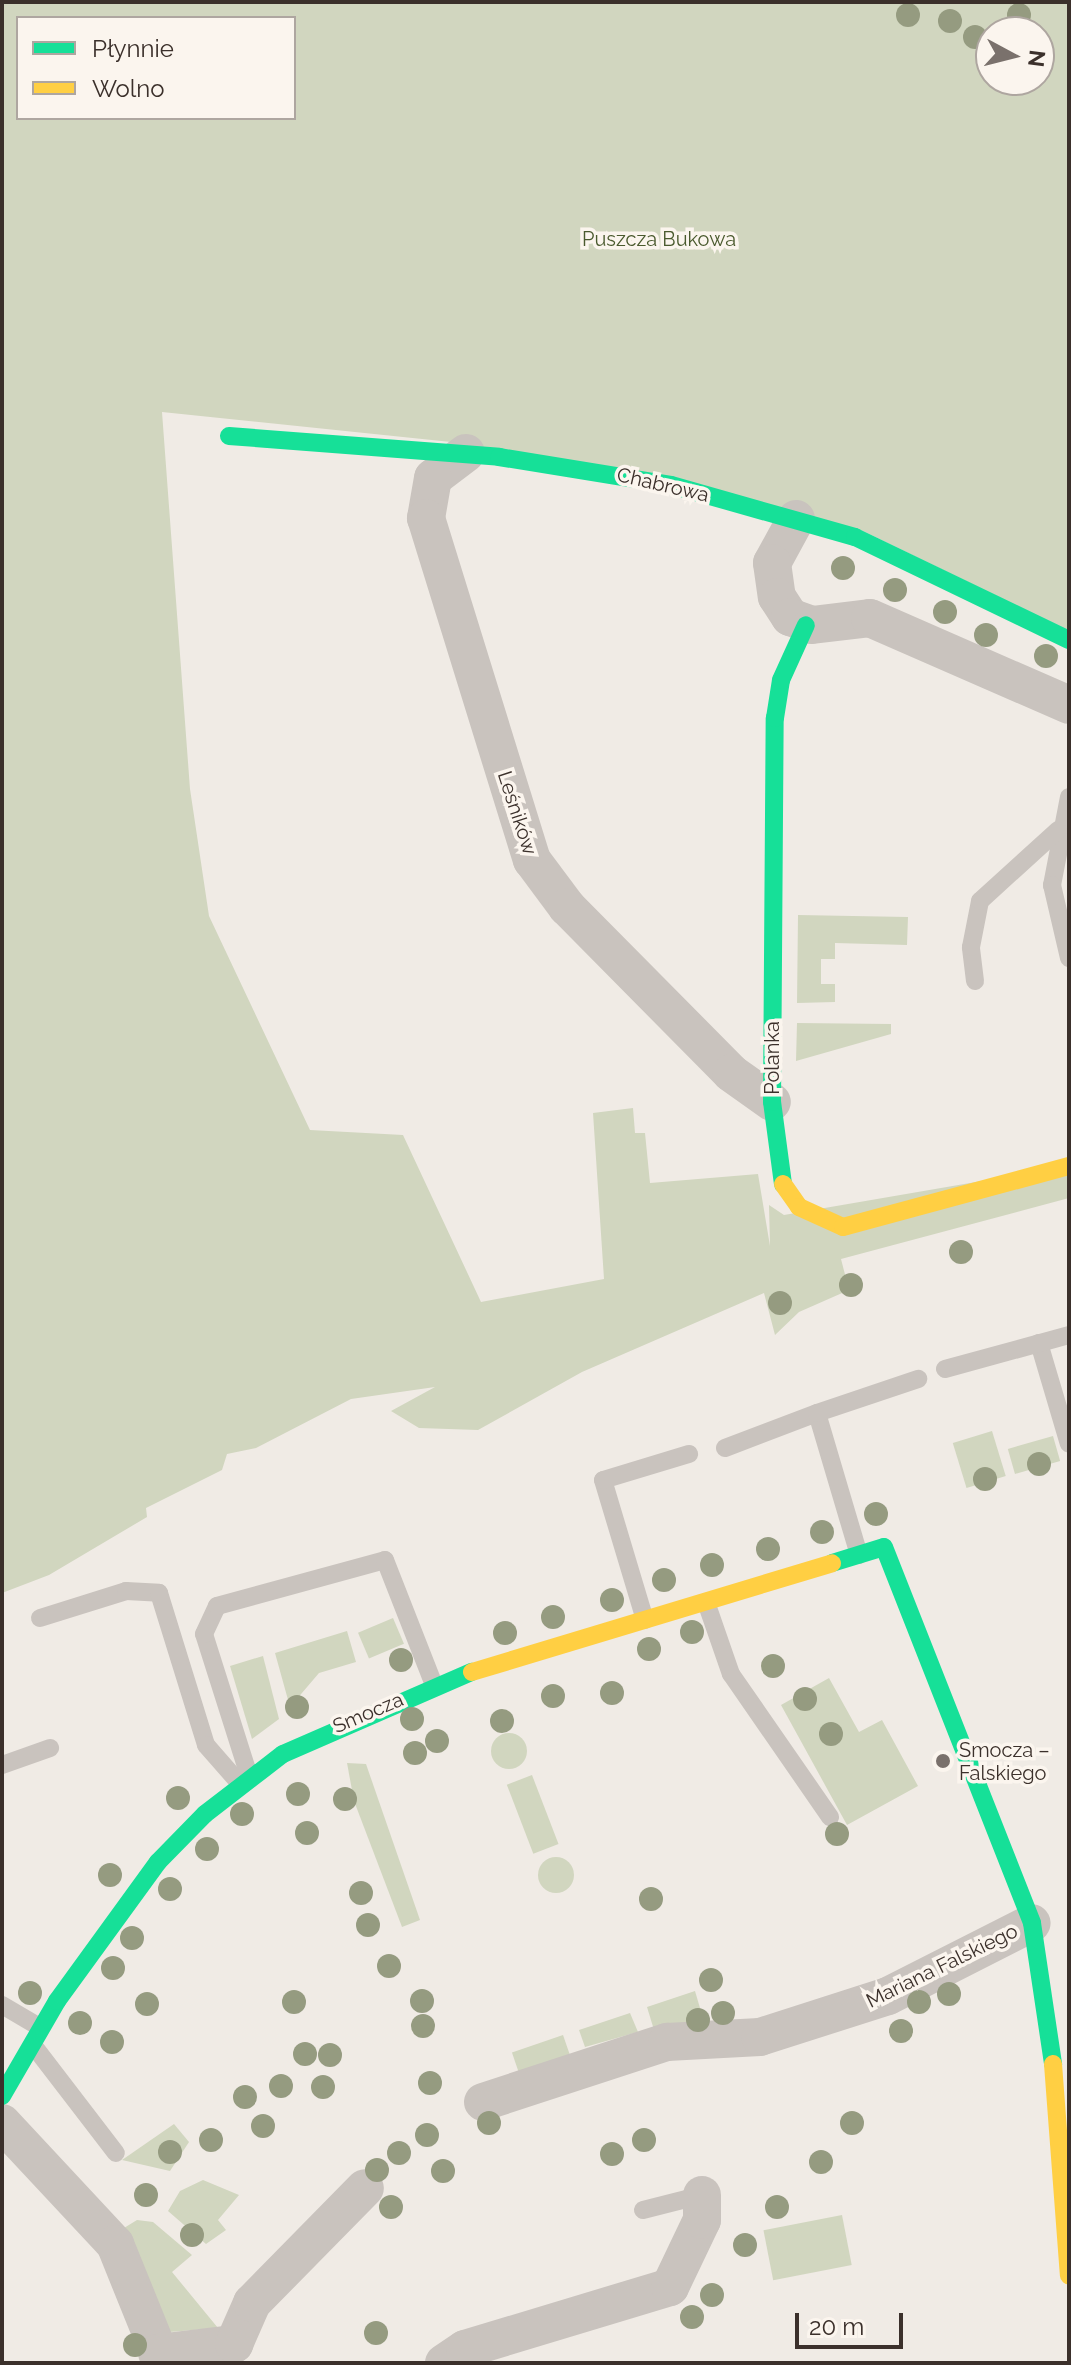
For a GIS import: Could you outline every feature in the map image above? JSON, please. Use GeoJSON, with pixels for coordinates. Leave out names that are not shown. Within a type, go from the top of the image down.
{"type":"FeatureCollection","features":[{"type":"Feature","properties":{"kind":"street","name":"Chabrowa"},"geometry":{"type":"LineString","coordinates":[[229,436],[466,453],[671,485],[855,537],[1069,640]]}},
{"type":"Feature","properties":{"kind":"street","name":"Leśników"},"geometry":{"type":"LineString","coordinates":[[466,453],[433,478],[426,518],[532,860],[567,907],[731,1073],[772,1102]]}},
{"type":"Feature","properties":{"kind":"street"},"geometry":{"type":"LineString","coordinates":[[796,519],[779,542],[772,578],[782,607],[806,625],[870,618],[1069,705]]}},
{"type":"Feature","properties":{"kind":"street","name":"Polanka"},"geometry":{"type":"LineString","coordinates":[[806,625],[781,680],[775,718],[772,1102],[783,1187],[799,1207],[843,1227],[1069,1166]]}},
{"type":"Feature","properties":{"kind":"street","name":"Smocza"},"geometry":{"type":"LineString","coordinates":[[2,2096],[37,2036],[158,1862],[245,1782],[333,1727],[434,1685],[884,1547]]}},
{"type":"Feature","properties":{"kind":"street","name":"Mariana Falskiego"},"geometry":{"type":"LineString","coordinates":[[884,1547],[1032,1923],[1049,2019],[1064,2163],[1069,2275]]}},
{"type":"Feature","properties":{"kind":"street","name":"Mariana Falskiego"},"geometry":{"type":"LineString","coordinates":[[483,2102],[667,2042],[760,2037],[888,1996],[1032,1923]]}},
{"type":"Feature","properties":{"kind":"street"},"geometry":{"type":"LineString","coordinates":[[2,2123],[115,2244],[160,2358],[234,2344],[252,2303],[365,2188]]}},
{"type":"Feature","properties":{"kind":"street"},"geometry":{"type":"LineString","coordinates":[[444,2363],[465,2349],[670,2287],[702,2220],[702,2195]]}},
{"type":"Feature","properties":{"kind":"lane"},"geometry":{"type":"LineString","coordinates":[[1069,797],[1058,830],[1052,885],[1069,958]]}},
{"type":"Feature","properties":{"kind":"lane"},"geometry":{"type":"LineString","coordinates":[[975,981],[971,947],[980,901],[1058,830]]}},
{"type":"Feature","properties":{"kind":"lane"},"geometry":{"type":"LineString","coordinates":[[945,1369],[1069,1335]]}},
{"type":"Feature","properties":{"kind":"lane"},"geometry":{"type":"LineString","coordinates":[[1039,1343],[1069,1444]]}},
{"type":"Feature","properties":{"kind":"lane"},"geometry":{"type":"LineString","coordinates":[[725,1448],[918,1379]]}},
{"type":"Feature","properties":{"kind":"lane"},"geometry":{"type":"LineString","coordinates":[[817,1413],[859,1555]]}},
{"type":"Feature","properties":{"kind":"lane"},"geometry":{"type":"LineString","coordinates":[[645,1620],[603,1480],[689,1454]]}},
{"type":"Feature","properties":{"kind":"lane"},"geometry":{"type":"LineString","coordinates":[[245,1782],[204,1634],[217,1606],[385,1560],[434,1685]]}},
{"type":"Feature","properties":{"kind":"lane"},"geometry":{"type":"LineString","coordinates":[[40,1618],[126,1591],[159,1593],[206,1745],[245,1782]]}},
{"type":"Feature","properties":{"kind":"lane"},"geometry":{"type":"LineString","coordinates":[[706,1602],[731,1674],[830,1817]]}},
{"type":"Feature","properties":{"kind":"lane"},"geometry":{"type":"LineString","coordinates":[[2,1765],[50,1748]]}},
{"type":"Feature","properties":{"kind":"lane"},"geometry":{"type":"LineString","coordinates":[[2,2005],[37,2036],[116,2153]]}},
{"type":"Feature","properties":{"kind":"lane"},"geometry":{"type":"LineString","coordinates":[[643,2210],[702,2195]]}},
{"type":"Feature","properties":{"kind":"green space","name":"Puszcza Bukowa"},"geometry":{"type":"Polygon","coordinates":[[[2,2],[1069,2],[1069,631],[861,530],[451,442],[162,412],[190,789],[209,916],[310,1130],[403,1135],[481,1302],[604,1279],[593,1113],[633,1108],[635,1133],[645,1133],[650,1183],[758,1174],[770,1246],[769,1205],[784,1215],[1069,1166],[1069,1198],[841,1259],[849,1290],[799,1312],[775,1335],[764,1293],[582,1372],[478,1430],[419,1428],[391,1411],[435,1387],[351,1399],[256,1448],[227,1454],[222,1470],[146,1508],[147,1517],[49,1575],[2,1593],[2,2]]]}},
{"type":"Feature","properties":{"kind":"green space"},"geometry":{"type":"Polygon","coordinates":[[[798,915],[908,917],[907,945],[835,943],[835,959],[821,959],[821,984],[835,984],[835,1002],[797,1003],[798,915]]]}},
{"type":"Feature","properties":{"kind":"green space"},"geometry":{"type":"Polygon","coordinates":[[[797,1023],[891,1024],[891,1034],[796,1061],[797,1023]]]}},
{"type":"Feature","properties":{"kind":"green space"},"geometry":{"type":"Polygon","coordinates":[[[992,1431],[1006,1476],[967,1488],[953,1443],[992,1431]]]}},
{"type":"Feature","properties":{"kind":"green space"},"geometry":{"type":"Polygon","coordinates":[[[1053,1436],[1060,1461],[1015,1474],[1008,1449],[1053,1436]]]}},
{"type":"Feature","properties":{"kind":"green space"},"geometry":{"type":"Polygon","coordinates":[[[393,1618],[404,1644],[369,1659],[358,1633],[393,1618]]]}},
{"type":"Feature","properties":{"kind":"green space"},"geometry":{"type":"Polygon","coordinates":[[[347,1631],[356,1662],[319,1673],[290,1707],[275,1653],[347,1631]]]}},
{"type":"Feature","properties":{"kind":"green space"},"geometry":{"type":"Polygon","coordinates":[[[263,1656],[279,1719],[252,1739],[230,1666],[263,1656]]]}},
{"type":"Feature","properties":{"kind":"green space"},"geometry":{"type":"Polygon","coordinates":[[[829,1678],[859,1732],[882,1720],[918,1786],[847,1825],[781,1705],[829,1678]]]}},
{"type":"Feature","properties":{"kind":"green space"},"geometry":{"type":"Polygon","coordinates":[[[509,1733],[522,1738],[527,1751],[522,1764],[509,1769],[496,1764],[491,1751],[496,1738],[509,1733]]]}},
{"type":"Feature","properties":{"kind":"green space"},"geometry":{"type":"Polygon","coordinates":[[[347,1763],[366,1764],[420,1920],[402,1927],[354,1801],[347,1763]]]}},
{"type":"Feature","properties":{"kind":"green space"},"geometry":{"type":"Polygon","coordinates":[[[532,1775],[559,1844],[533,1854],[507,1785],[532,1775]]]}},
{"type":"Feature","properties":{"kind":"green space"},"geometry":{"type":"Polygon","coordinates":[[[556,1857],[569,1862],[574,1875],[569,1888],[556,1893],[543,1888],[538,1875],[543,1862],[556,1857]]]}},
{"type":"Feature","properties":{"kind":"green space"},"geometry":{"type":"Polygon","coordinates":[[[695,1991],[705,2025],[654,2030],[647,2007],[695,1991]]]}},
{"type":"Feature","properties":{"kind":"green space"},"geometry":{"type":"Polygon","coordinates":[[[630,2013],[638,2032],[585,2047],[579,2030],[630,2013]]]}},
{"type":"Feature","properties":{"kind":"green space"},"geometry":{"type":"Polygon","coordinates":[[[563,2035],[570,2055],[519,2072],[512,2053],[563,2035]]]}},
{"type":"Feature","properties":{"kind":"green space"},"geometry":{"type":"Polygon","coordinates":[[[174,2124],[189,2142],[170,2171],[122,2160],[174,2124]]]}},
{"type":"Feature","properties":{"kind":"green space"},"geometry":{"type":"Polygon","coordinates":[[[203,2180],[239,2195],[218,2220],[226,2230],[206,2244],[168,2211],[180,2191],[203,2180]]]}},
{"type":"Feature","properties":{"kind":"green space"},"geometry":{"type":"Polygon","coordinates":[[[842,2215],[852,2265],[773,2280],[763,2230],[842,2215]]]}},
{"type":"Feature","properties":{"kind":"green space"},"geometry":{"type":"Polygon","coordinates":[[[137,2220],[153,2222],[192,2255],[172,2272],[218,2328],[169,2332],[124,2228],[137,2220]]]}},
{"type":"Feature","properties":{"kind":"traffic: fast"},"geometry":{"type":"LineString","coordinates":[[229,436],[499,457],[671,485],[855,537],[1069,640]]}},
{"type":"Feature","properties":{"kind":"traffic: fast"},"geometry":{"type":"LineString","coordinates":[[783,1184],[772,1102],[775,718],[781,680],[806,625]]}},
{"type":"Feature","properties":{"kind":"traffic: fast"},"geometry":{"type":"LineString","coordinates":[[832,1563],[884,1547],[1032,1923],[1053,2064]]}},
{"type":"Feature","properties":{"kind":"traffic: fast"},"geometry":{"type":"LineString","coordinates":[[2,2096],[57,2001],[158,1862],[205,1814],[283,1754],[472,1672]]}},
{"type":"Feature","properties":{"kind":"traffic: slow"},"geometry":{"type":"LineString","coordinates":[[783,1184],[799,1207],[843,1227],[1069,1166]]}},
{"type":"Feature","properties":{"kind":"traffic: slow"},"geometry":{"type":"LineString","coordinates":[[472,1672],[832,1563]]}},
{"type":"Feature","properties":{"kind":"traffic: slow"},"geometry":{"type":"LineString","coordinates":[[1053,2064],[1069,2275]]}},
{"type":"Feature","properties":{"kind":"place","name":"Smocza – Falskiego"},"geometry":{"type":"Point","coordinates":[943,1761]}}]}
